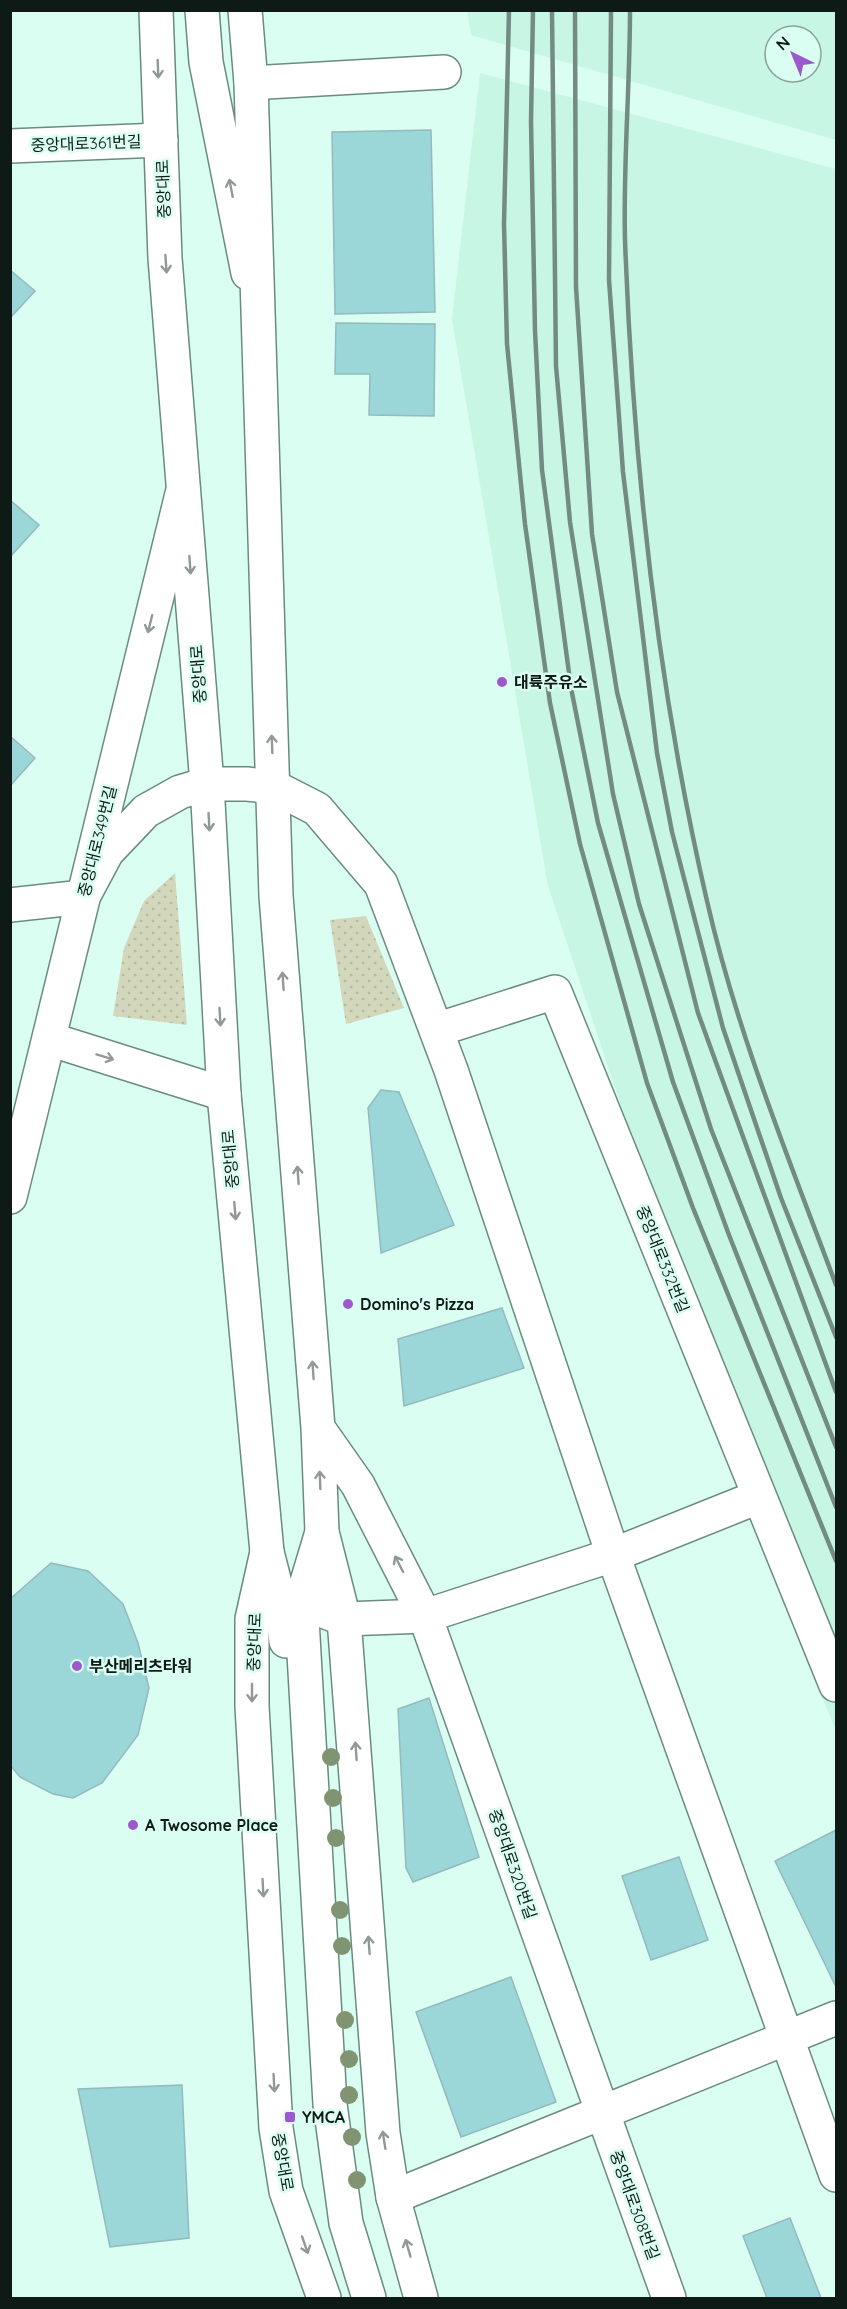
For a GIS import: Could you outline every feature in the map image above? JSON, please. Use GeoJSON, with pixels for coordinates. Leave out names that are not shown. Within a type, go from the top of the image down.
{"type":"FeatureCollection","features":[{"type":"Feature","properties":{"kind":"street","name":"중앙대로"},"geometry":{"type":"LineString","coordinates":[[156,10],[165,258],[207,784],[224,1094],[267,1552],[252,1619],[252,1706],[276,2128],[286,2191],[324,2298]]}},
{"type":"Feature","properties":{"kind":"street"},"geometry":{"type":"LineString","coordinates":[[202,10],[206,62],[258,328]]}},
{"type":"Feature","properties":{"kind":"street"},"geometry":{"type":"LineString","coordinates":[[245,10],[251,83],[276,896],[318,1428],[322,1532],[344,1619],[383,2133],[393,2197],[421,2298]]}},
{"type":"Feature","properties":{"kind":"street"},"geometry":{"type":"LineString","coordinates":[[251,83],[444,72]]}},
{"type":"Feature","properties":{"kind":"street","name":"중앙대로361번길"},"geometry":{"type":"LineString","coordinates":[[10,146],[161,140]]}},
{"type":"Feature","properties":{"kind":"street","name":"중앙대로349번길"},"geometry":{"type":"LineString","coordinates":[[10,1197],[184,485]]}},
{"type":"Feature","properties":{"kind":"street"},"geometry":{"type":"LineString","coordinates":[[10,905],[83,897],[107,852],[146,811],[180,792],[207,784],[274,787],[317,809],[381,884],[436,1030],[613,1555],[837,2175]]}},
{"type":"Feature","properties":{"kind":"street","name":"중앙대로332번길"},"geometry":{"type":"LineString","coordinates":[[436,1030],[555,992],[759,1497]]}},
{"type":"Feature","properties":{"kind":"street"},"geometry":{"type":"LineString","coordinates":[[49,1040],[224,1094]]}},
{"type":"Feature","properties":{"kind":"street","name":"중앙대로320번길"},"geometry":{"type":"LineString","coordinates":[[318,1428],[358,1485],[425,1616],[601,2112]]}},
{"type":"Feature","properties":{"kind":"street"},"geometry":{"type":"LineString","coordinates":[[267,1552],[302,1602],[344,1619],[425,1616],[613,1555],[759,1497],[837,1685]]}},
{"type":"Feature","properties":{"kind":"street"},"geometry":{"type":"LineString","coordinates":[[322,1532],[302,1602],[330,2104],[346,2223],[369,2298]]}},
{"type":"Feature","properties":{"kind":"street"},"geometry":{"type":"LineString","coordinates":[[267,1552],[284,1615],[310,2094],[330,2227],[341,2278],[350,2298]]}},
{"type":"Feature","properties":{"kind":"street"},"geometry":{"type":"LineString","coordinates":[[393,2197],[837,2018]]}},
{"type":"Feature","properties":{"kind":"street","name":"중앙대로308번길"},"geometry":{"type":"LineString","coordinates":[[601,2112],[669,2298]]}},
{"type":"Feature","properties":{"kind":"shaded area"},"geometry":{"type":"Polygon","coordinates":[[[467,11],[836,11],[836,140],[471,35],[467,11]]]}},
{"type":"Feature","properties":{"kind":"shaded area"},"geometry":{"type":"Polygon","coordinates":[[[480,73],[836,169],[836,1730],[803,1653],[548,886],[452,319],[480,73]]]}},
{"type":"Feature","properties":{"kind":"shaded area"},"geometry":{"type":"Polygon","coordinates":[[[175,873],[187,1025],[113,1016],[124,948],[144,901],[175,873]]]}},
{"type":"Feature","properties":{"kind":"shaded area"},"geometry":{"type":"Polygon","coordinates":[[[366,916],[404,1008],[346,1024],[330,920],[366,916]]]}},
{"type":"Feature","properties":{"kind":"building"},"geometry":{"type":"Polygon","coordinates":[[[431,130],[435,312],[335,314],[332,132],[431,130]]]}},
{"type":"Feature","properties":{"kind":"building"},"geometry":{"type":"Polygon","coordinates":[[[10,270],[35,291],[10,318],[10,270]]]}},
{"type":"Feature","properties":{"kind":"building"},"geometry":{"type":"Polygon","coordinates":[[[336,323],[435,324],[434,416],[369,415],[370,374],[335,374],[336,323]]]}},
{"type":"Feature","properties":{"kind":"building"},"geometry":{"type":"Polygon","coordinates":[[[10,500],[39,525],[10,557],[10,500]]]}},
{"type":"Feature","properties":{"kind":"building"},"geometry":{"type":"Polygon","coordinates":[[[10,736],[35,758],[10,786],[10,736]]]}},
{"type":"Feature","properties":{"kind":"building"},"geometry":{"type":"Polygon","coordinates":[[[381,1090],[399,1092],[454,1225],[381,1253],[368,1108],[381,1090]]]}},
{"type":"Feature","properties":{"kind":"building"},"geometry":{"type":"Polygon","coordinates":[[[502,1308],[524,1368],[404,1406],[398,1339],[502,1308]]]}},
{"type":"Feature","properties":{"kind":"building","name":"부산메리츠타워"},"geometry":{"type":"Polygon","coordinates":[[[51,1563],[88,1571],[123,1604],[138,1643],[149,1688],[138,1735],[102,1783],[73,1798],[53,1794],[20,1777],[10,1765],[10,1599],[51,1563]]]}},
{"type":"Feature","properties":{"kind":"building"},"geometry":{"type":"Polygon","coordinates":[[[429,1698],[479,1857],[413,1882],[406,1868],[398,1709],[429,1698]]]}},
{"type":"Feature","properties":{"kind":"building"},"geometry":{"type":"Polygon","coordinates":[[[836,1830],[836,1987],[775,1861],[836,1830]]]}},
{"type":"Feature","properties":{"kind":"building"},"geometry":{"type":"Polygon","coordinates":[[[679,1857],[708,1940],[651,1960],[622,1876],[679,1857]]]}},
{"type":"Feature","properties":{"kind":"building"},"geometry":{"type":"Polygon","coordinates":[[[511,1977],[556,2102],[461,2137],[416,2012],[511,1977]]]}},
{"type":"Feature","properties":{"kind":"building"},"geometry":{"type":"Polygon","coordinates":[[[182,2085],[189,2238],[110,2247],[78,2089],[182,2085]]]}},
{"type":"Feature","properties":{"kind":"building"},"geometry":{"type":"Polygon","coordinates":[[[790,2218],[821,2298],[767,2298],[743,2236],[790,2218]]]}},
{"type":"Feature","properties":{"kind":"railway"},"geometry":{"type":"LineString","coordinates":[[509,10],[504,224],[507,344],[525,524],[550,703],[580,844],[647,1083],[693,1208],[836,1561]]}},
{"type":"Feature","properties":{"kind":"railway"},"geometry":{"type":"LineString","coordinates":[[533,10],[531,121],[535,331],[542,470],[571,688],[598,823],[673,1082],[729,1235],[836,1507]]}},
{"type":"Feature","properties":{"kind":"railway"},"geometry":{"type":"LineString","coordinates":[[552,10],[556,366],[570,522],[613,794],[639,904],[711,1129],[836,1447]]}},
{"type":"Feature","properties":{"kind":"railway"},"geometry":{"type":"LineString","coordinates":[[575,10],[576,287],[592,534],[617,692],[698,1013],[836,1392]]}},
{"type":"Feature","properties":{"kind":"railway"},"geometry":{"type":"LineString","coordinates":[[611,10],[609,280],[623,472],[657,753],[672,832],[723,1028],[781,1198],[836,1337]]}},
{"type":"Feature","properties":{"kind":"railway"},"geometry":{"type":"LineString","coordinates":[[630,10],[625,240],[634,406],[650,572],[674,738],[707,901],[733,999],[782,1143],[836,1285]]}},
{"type":"Feature","properties":{"kind":"place","name":"대륙주유소"},"geometry":{"type":"Point","coordinates":[502,682]}},
{"type":"Feature","properties":{"kind":"place","name":"Domino's Pizza"},"geometry":{"type":"Point","coordinates":[348,1304]}},
{"type":"Feature","properties":{"kind":"place","name":"부산메리츠타워"},"geometry":{"type":"Point","coordinates":[77,1666]}},
{"type":"Feature","properties":{"kind":"place","name":"A Twosome Place"},"geometry":{"type":"Point","coordinates":[133,1825]}},
{"type":"Feature","properties":{"kind":"place","name":"YMCA"},"geometry":{"type":"Point","coordinates":[290,2117]}}]}
